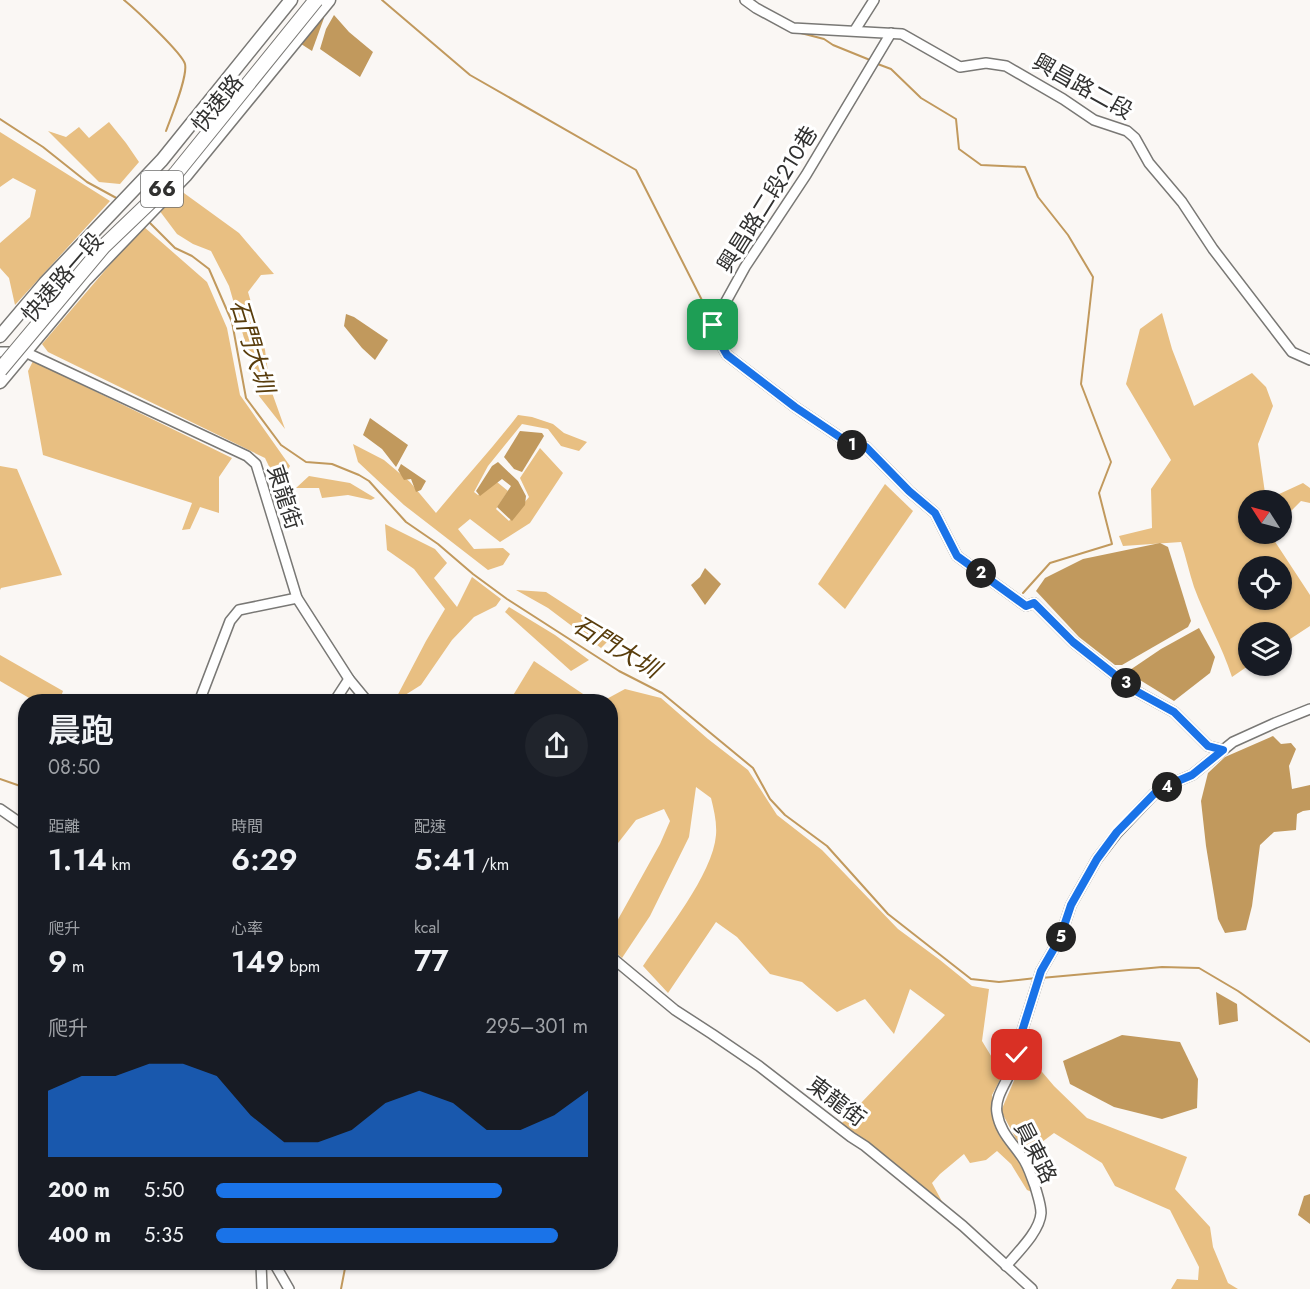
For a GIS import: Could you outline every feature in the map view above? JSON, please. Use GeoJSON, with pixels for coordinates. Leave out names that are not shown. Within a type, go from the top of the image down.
{"type":"FeatureCollection","features":[{"type":"Feature","properties":{"kind":"highway","name":"66"},"geometry":{"type":"LineString","coordinates":[[0,354],[97,241],[170,167],[305,0]]}},
{"type":"Feature","properties":{"kind":"highway","name":"66"},"geometry":{"type":"LineString","coordinates":[[0,370],[103,247],[150,202],[177,172],[316,0]]}},
{"type":"Feature","properties":{"kind":"main road","name":"快速路"},"geometry":{"type":"LineString","coordinates":[[112,211],[162,160],[291,0]]}},
{"type":"Feature","properties":{"kind":"main road","name":"快速路"},"geometry":{"type":"LineString","coordinates":[[134,229],[186,175],[328,0]]}},
{"type":"Feature","properties":{"kind":"main road","name":"快速路一段"},"geometry":{"type":"LineString","coordinates":[[0,336],[45,283],[112,211]]}},
{"type":"Feature","properties":{"kind":"main road","name":"快速路一段"},"geometry":{"type":"LineString","coordinates":[[0,382],[86,279],[134,229]]}},
{"type":"Feature","properties":{"kind":"street","name":"興昌路二段"},"geometry":{"type":"LineString","coordinates":[[745,0],[793,28],[902,34],[960,67],[986,63],[1006,66],[1094,120],[1127,131],[1135,138],[1149,163],[1182,202],[1213,249],[1292,352],[1310,360]]}},
{"type":"Feature","properties":{"kind":"street"},"geometry":{"type":"LineString","coordinates":[[855,30],[874,0]]}},
{"type":"Feature","properties":{"kind":"street","name":"興昌路二段210巷"},"geometry":{"type":"LineString","coordinates":[[891,33],[806,175],[745,267],[714,323],[716,336],[727,355],[795,407],[856,448],[866,447],[909,491],[935,513],[957,556],[1026,606],[1034,603],[1073,642],[1134,690],[1174,712],[1208,746],[1223,750]]}},
{"type":"Feature","properties":{"kind":"street"},"geometry":{"type":"LineString","coordinates":[[0,354],[25,352]]}},
{"type":"Feature","properties":{"kind":"street","name":"東龍街"},"geometry":{"type":"LineString","coordinates":[[25,352],[247,456],[256,464],[297,598],[349,679],[361,694]]}},
{"type":"Feature","properties":{"kind":"street"},"geometry":{"type":"LineString","coordinates":[[202,694],[230,621],[239,610],[297,598]]}},
{"type":"Feature","properties":{"kind":"street"},"geometry":{"type":"LineString","coordinates":[[339,694],[349,679]]}},
{"type":"Feature","properties":{"kind":"street","name":"員東路"},"geometry":{"type":"LineString","coordinates":[[1006,1266],[1031,1237],[1040,1219],[1041,1210],[1030,1172],[1001,1128],[996,1112],[997,1102],[1014,1066],[1018,1044],[1040,975],[1060,938],[1071,905],[1081,886],[1117,832],[1154,794],[1192,775],[1223,750],[1246,736],[1310,709]]}},
{"type":"Feature","properties":{"kind":"street"},"geometry":{"type":"LineString","coordinates":[[0,809],[18,821]]}},
{"type":"Feature","properties":{"kind":"street","name":"東龍街"},"geometry":{"type":"LineString","coordinates":[[618,963],[675,1010],[759,1066],[865,1146],[963,1226],[1032,1289]]}},
{"type":"Feature","properties":{"kind":"street"},"geometry":{"type":"LineString","coordinates":[[261,1270],[262,1289]]}},
{"type":"Feature","properties":{"kind":"street"},"geometry":{"type":"LineString","coordinates":[[278,1270],[289,1289]]}},
{"type":"Feature","properties":{"kind":"shaded area"},"geometry":{"type":"Polygon","coordinates":[[[322,15],[324,18],[312,51],[298,42],[322,15]]]}},
{"type":"Feature","properties":{"kind":"shaded area"},"geometry":{"type":"Polygon","coordinates":[[[334,15],[349,32],[373,52],[360,77],[320,49],[326,29],[334,15]]]}},
{"type":"Feature","properties":{"kind":"shaded area"},"geometry":{"type":"Polygon","coordinates":[[[109,122],[139,162],[120,184],[99,182],[48,131],[66,137],[79,127],[89,138],[109,122]]]}},
{"type":"Feature","properties":{"kind":"shaded area"},"geometry":{"type":"Polygon","coordinates":[[[0,132],[110,201],[15,305],[9,278],[0,268],[0,243],[30,217],[36,190],[13,178],[0,187],[0,132]]]}},
{"type":"Feature","properties":{"kind":"shaded area"},"geometry":{"type":"Polygon","coordinates":[[[177,188],[239,233],[274,274],[261,275],[248,292],[265,350],[270,387],[285,429],[259,396],[229,286],[211,251],[177,234],[159,210],[177,188]]]}},
{"type":"Feature","properties":{"kind":"shaded area"},"geometry":{"type":"Polygon","coordinates":[[[143,226],[207,282],[227,328],[240,395],[290,466],[278,485],[265,458],[48,352],[42,344],[143,226]]]}},
{"type":"Feature","properties":{"kind":"shaded area"},"geometry":{"type":"Polygon","coordinates":[[[1162,313],[1172,349],[1194,406],[1252,373],[1266,387],[1273,406],[1258,444],[1265,490],[1238,490],[1238,544],[1277,544],[1284,556],[1238,556],[1238,610],[1292,610],[1292,568],[1310,595],[1310,626],[1292,638],[1292,622],[1238,622],[1238,673],[1232,677],[1194,587],[1181,542],[1123,546],[1119,536],[1152,528],[1151,489],[1171,460],[1126,384],[1140,329],[1162,313]]]}},
{"type":"Feature","properties":{"kind":"shaded area"},"geometry":{"type":"Polygon","coordinates":[[[346,314],[388,340],[375,360],[344,326],[346,314]]]}},
{"type":"Feature","properties":{"kind":"shaded area"},"geometry":{"type":"Polygon","coordinates":[[[33,361],[232,458],[219,477],[219,513],[200,507],[190,529],[182,530],[192,503],[43,455],[28,371],[33,361]]]}},
{"type":"Feature","properties":{"kind":"shaded area"},"geometry":{"type":"Polygon","coordinates":[[[518,415],[553,424],[564,433],[587,442],[579,451],[561,446],[548,429],[522,424],[488,466],[474,492],[478,495],[497,482],[508,491],[496,509],[509,521],[529,497],[520,478],[540,448],[563,473],[530,523],[500,542],[470,519],[458,529],[474,549],[503,548],[510,554],[503,565],[488,570],[404,505],[358,462],[353,444],[384,460],[410,482],[436,513],[518,415]]]}},
{"type":"Feature","properties":{"kind":"shaded area"},"geometry":{"type":"Polygon","coordinates":[[[370,418],[408,445],[396,467],[382,449],[363,435],[370,418]]]}},
{"type":"Feature","properties":{"kind":"shaded area"},"geometry":{"type":"Polygon","coordinates":[[[520,431],[542,433],[544,436],[522,472],[514,469],[504,457],[520,431]]]}},
{"type":"Feature","properties":{"kind":"shaded area"},"geometry":{"type":"Polygon","coordinates":[[[498,462],[518,481],[526,496],[525,505],[512,521],[497,507],[511,486],[502,479],[480,496],[476,491],[492,466],[498,462]]]}},
{"type":"Feature","properties":{"kind":"shaded area"},"geometry":{"type":"Polygon","coordinates":[[[401,464],[426,481],[421,490],[416,492],[411,479],[404,480],[398,470],[401,464]]]}},
{"type":"Feature","properties":{"kind":"shaded area"},"geometry":{"type":"Polygon","coordinates":[[[0,466],[17,469],[62,575],[0,590],[0,466]]]}},
{"type":"Feature","properties":{"kind":"shaded area"},"geometry":{"type":"Polygon","coordinates":[[[309,476],[350,483],[375,498],[371,500],[348,495],[322,498],[319,488],[296,488],[309,476]]]}},
{"type":"Feature","properties":{"kind":"shaded area"},"geometry":{"type":"Polygon","coordinates":[[[1303,483],[1310,488],[1310,503],[1301,501],[1292,510],[1292,490],[1288,490],[1303,483]]]}},
{"type":"Feature","properties":{"kind":"shaded area"},"geometry":{"type":"Polygon","coordinates":[[[885,484],[913,511],[845,609],[818,584],[885,484]]]}},
{"type":"Feature","properties":{"kind":"shaded area"},"geometry":{"type":"Polygon","coordinates":[[[385,524],[435,549],[447,563],[434,578],[457,607],[472,577],[501,599],[496,606],[474,617],[452,640],[421,685],[407,694],[398,694],[445,609],[414,569],[387,550],[385,524]]]}},
{"type":"Feature","properties":{"kind":"shaded area"},"geometry":{"type":"Polygon","coordinates":[[[1160,543],[1168,547],[1191,621],[1188,627],[1122,665],[1115,665],[1079,637],[1036,591],[1045,578],[1083,559],[1160,543]]]}},
{"type":"Feature","properties":{"kind":"shaded area"},"geometry":{"type":"Polygon","coordinates":[[[705,568],[721,584],[705,605],[691,585],[700,577],[705,568]]]}},
{"type":"Feature","properties":{"kind":"shaded area"},"geometry":{"type":"Polygon","coordinates":[[[516,590],[546,592],[597,625],[610,639],[601,648],[548,608],[516,590]]]}},
{"type":"Feature","properties":{"kind":"shaded area"},"geometry":{"type":"Polygon","coordinates":[[[509,607],[555,635],[589,660],[571,671],[505,612],[509,607]]]}},
{"type":"Feature","properties":{"kind":"shaded area"},"geometry":{"type":"Polygon","coordinates":[[[1199,628],[1215,657],[1210,673],[1174,701],[1127,672],[1161,649],[1199,628]]]}},
{"type":"Feature","properties":{"kind":"shaded area"},"geometry":{"type":"Polygon","coordinates":[[[0,655],[63,691],[62,694],[22,694],[0,681],[0,655]]]}},
{"type":"Feature","properties":{"kind":"shaded area"},"geometry":{"type":"Polygon","coordinates":[[[534,661],[583,694],[514,694],[534,661]]]}},
{"type":"Feature","properties":{"kind":"shaded area"},"geometry":{"type":"Polygon","coordinates":[[[625,689],[661,698],[748,770],[777,815],[822,850],[898,929],[972,986],[989,989],[982,1041],[996,1064],[1011,1059],[992,1095],[999,1135],[1024,1167],[1034,1193],[1027,1190],[1011,1164],[997,1151],[986,1160],[970,1163],[964,1154],[932,1183],[945,1207],[840,1125],[945,1015],[910,989],[894,1034],[865,999],[837,1012],[802,982],[770,974],[737,937],[716,922],[668,993],[643,966],[687,903],[713,850],[716,826],[711,798],[696,787],[689,837],[650,916],[622,958],[618,954],[618,919],[660,844],[670,821],[664,809],[636,820],[618,843],[618,694],[616,694],[625,689]]]}},
{"type":"Feature","properties":{"kind":"shaded area"},"geometry":{"type":"Polygon","coordinates":[[[1273,736],[1281,744],[1291,743],[1296,749],[1289,766],[1292,789],[1310,785],[1310,810],[1297,814],[1296,830],[1274,832],[1260,845],[1252,906],[1246,930],[1225,933],[1218,919],[1201,801],[1208,773],[1225,757],[1273,736]]]}},
{"type":"Feature","properties":{"kind":"shaded area"},"geometry":{"type":"Polygon","coordinates":[[[1216,992],[1237,1004],[1238,1021],[1219,1025],[1216,992]]]}},
{"type":"Feature","properties":{"kind":"shaded area"},"geometry":{"type":"Polygon","coordinates":[[[1122,1035],[1180,1042],[1198,1079],[1197,1108],[1162,1119],[1114,1107],[1070,1084],[1063,1061],[1122,1035]]]}},
{"type":"Feature","properties":{"kind":"shaded area"},"geometry":{"type":"Polygon","coordinates":[[[1037,1066],[1087,1118],[1187,1157],[1175,1189],[1210,1227],[1213,1247],[1228,1283],[1238,1289],[1171,1289],[1177,1279],[1198,1280],[1199,1267],[1170,1210],[1115,1186],[1102,1163],[1054,1133],[1030,1151],[1016,1139],[1001,1111],[1019,1069],[1037,1066]]]}},
{"type":"Feature","properties":{"kind":"shaded area"},"geometry":{"type":"Polygon","coordinates":[[[1310,1194],[1310,1224],[1298,1215],[1304,1196],[1310,1194]]]}},
{"type":"Feature","properties":{"kind":"waterway"},"geometry":{"type":"LineString","coordinates":[[124,0],[167,41],[185,64],[182,87],[166,131]]}},
{"type":"Feature","properties":{"kind":"waterway"},"geometry":{"type":"LineString","coordinates":[[382,0],[470,75],[636,170],[712,320]]}},
{"type":"Feature","properties":{"kind":"waterway"},"geometry":{"type":"LineString","coordinates":[[797,32],[824,39],[870,60]]}},
{"type":"Feature","properties":{"kind":"waterway"},"geometry":{"type":"LineString","coordinates":[[875,63],[891,69],[921,98],[956,119],[959,149],[981,165],[1025,167],[1038,197],[1068,235],[1093,277],[1081,384],[1111,462],[1099,493],[1112,544],[1050,563],[1023,593]]}},
{"type":"Feature","properties":{"kind":"waterway","name":"石門大圳"},"geometry":{"type":"LineString","coordinates":[[0,119],[43,147],[87,182],[120,200]]}},
{"type":"Feature","properties":{"kind":"waterway","name":"石門大圳"},"geometry":{"type":"LineString","coordinates":[[148,221],[175,248],[192,256],[209,269],[232,322],[246,398],[281,445],[306,462],[332,464],[369,481],[406,522],[438,544],[507,599],[619,671],[662,693],[753,768],[770,799],[785,815],[827,846],[888,914],[971,979],[999,982],[1036,978]]}},
{"type":"Feature","properties":{"kind":"waterway"},"geometry":{"type":"LineString","coordinates":[[0,779],[18,785]]}},
{"type":"Feature","properties":{"kind":"waterway","name":"石門大圳"},"geometry":{"type":"LineString","coordinates":[[1041,978],[1162,967],[1199,968],[1238,991],[1310,1042]]}},
{"type":"Feature","properties":{"kind":"waterway"},"geometry":{"type":"LineString","coordinates":[[341,1289],[345,1270]]}},
{"type":"Feature","properties":{"kind":"route"},"geometry":{"type":"LineString","coordinates":[[713,325],[716,336],[727,355],[795,407],[856,448],[866,447],[909,491],[935,513],[957,556],[1026,606],[1034,603],[1073,642],[1134,690],[1174,712],[1208,746],[1223,750],[1192,775],[1154,794],[1117,832],[1097,859],[1071,905],[1060,938],[1041,971],[1018,1044],[1017,1055]]}}]}
